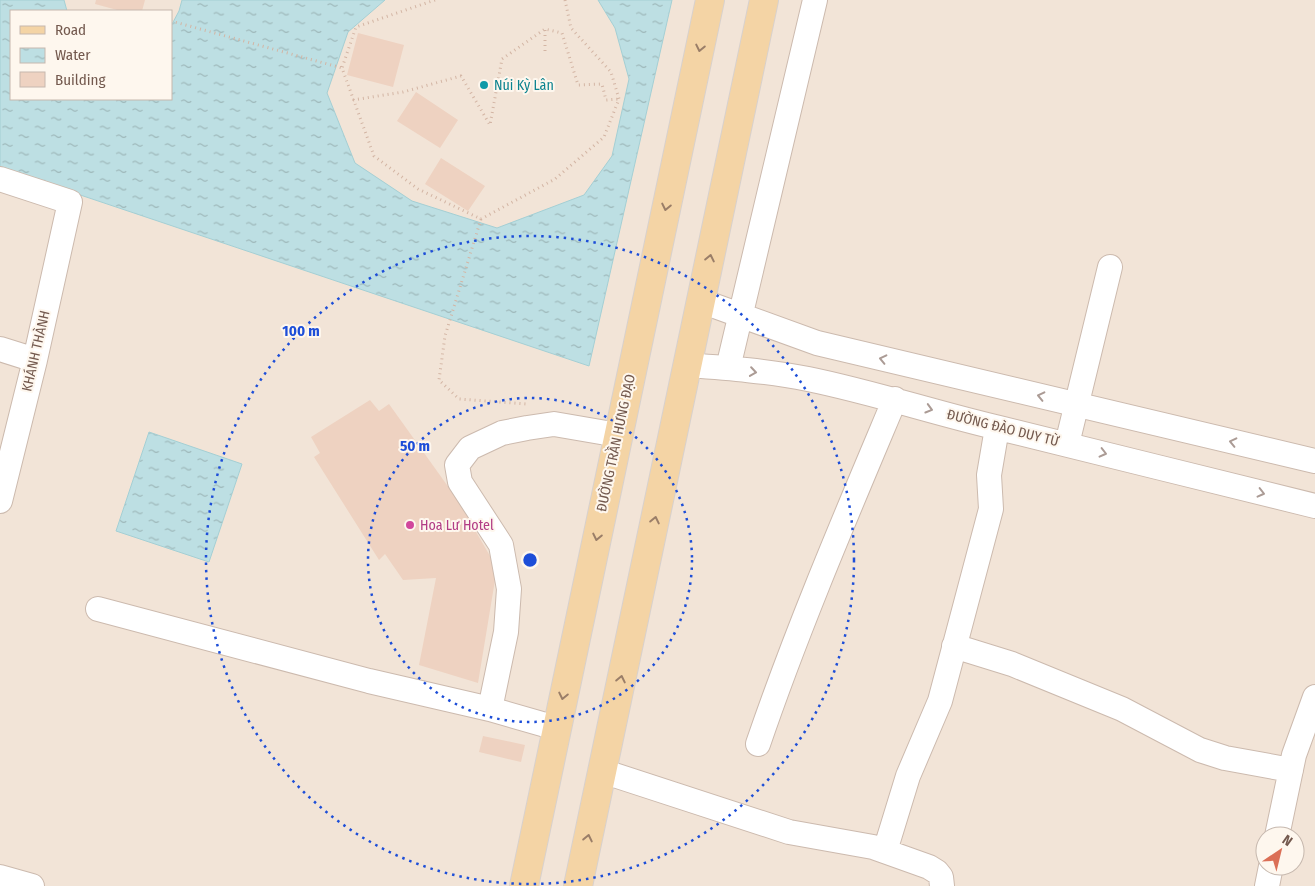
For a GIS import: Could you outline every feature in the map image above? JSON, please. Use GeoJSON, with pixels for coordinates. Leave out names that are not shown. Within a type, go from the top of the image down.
{"type":"FeatureCollection","features":[{"type":"Feature","properties":{"kind":"main road","name":"ĐƯỜNG TRẦN HƯNG ĐẠO"},"geometry":{"type":"LineString","coordinates":[[524,886],[710,0]]}},
{"type":"Feature","properties":{"kind":"main road"},"geometry":{"type":"LineString","coordinates":[[578,886],[764,0]]}},
{"type":"Feature","properties":{"kind":"street"},"geometry":{"type":"LineString","coordinates":[[728,368],[815,0]]}},
{"type":"Feature","properties":{"kind":"street","name":"KHÁNH THÀNH"},"geometry":{"type":"LineString","coordinates":[[0,179],[70,202],[35,360],[0,501]]}},
{"type":"Feature","properties":{"kind":"street"},"geometry":{"type":"LineString","coordinates":[[1067,444],[1110,267]]}},
{"type":"Feature","properties":{"kind":"street"},"geometry":{"type":"LineString","coordinates":[[701,301],[817,343],[1315,461]]}},
{"type":"Feature","properties":{"kind":"street"},"geometry":{"type":"LineString","coordinates":[[0,349],[35,360]]}},
{"type":"Feature","properties":{"kind":"street","name":"ĐƯỜNG ĐÀO DUY TỪ"},"geometry":{"type":"LineString","coordinates":[[687,365],[728,368],[807,379],[895,399],[997,428],[1315,506]]}},
{"type":"Feature","properties":{"kind":"street"},"geometry":{"type":"LineString","coordinates":[[758,744],[783,671],[832,547],[895,399]]}},
{"type":"Feature","properties":{"kind":"street"},"geometry":{"type":"LineString","coordinates":[[490,709],[506,632],[508,588],[501,544],[460,482],[457,465],[470,448],[502,433],[554,424],[618,435]]}},
{"type":"Feature","properties":{"kind":"street"},"geometry":{"type":"LineString","coordinates":[[885,852],[908,776],[940,701],[991,509],[989,475],[997,428]]}},
{"type":"Feature","properties":{"kind":"street"},"geometry":{"type":"LineString","coordinates":[[98,609],[368,681],[490,709],[556,728]]}},
{"type":"Feature","properties":{"kind":"street"},"geometry":{"type":"LineString","coordinates":[[954,646],[1012,664],[1122,709],[1200,750],[1225,758],[1291,770]]}},
{"type":"Feature","properties":{"kind":"street"},"geometry":{"type":"LineString","coordinates":[[1280,826],[1294,755],[1315,696]]}},
{"type":"Feature","properties":{"kind":"street"},"geometry":{"type":"LineString","coordinates":[[602,771],[789,832],[873,847],[937,872],[941,877],[942,886]]}},
{"type":"Feature","properties":{"kind":"street"},"geometry":{"type":"LineString","coordinates":[[0,877],[32,886]]}},
{"type":"Feature","properties":{"kind":"path"},"geometry":{"type":"LineString","coordinates":[[435,0],[356,27],[342,68],[374,156],[418,189],[481,219]]}},
{"type":"Feature","properties":{"kind":"path"},"geometry":{"type":"LineString","coordinates":[[554,424],[531,404],[459,399],[440,380],[445,336],[481,219],[555,179],[604,137],[619,99],[611,72],[571,28],[565,0]]}},
{"type":"Feature","properties":{"kind":"path"},"geometry":{"type":"LineString","coordinates":[[172,22],[342,68]]}},
{"type":"Feature","properties":{"kind":"path"},"geometry":{"type":"LineString","coordinates":[[354,100],[403,92],[462,76],[490,125],[502,59],[545,29],[562,33],[578,84],[602,84],[606,100],[619,99]]}},
{"type":"Feature","properties":{"kind":"path"},"geometry":{"type":"LineString","coordinates":[[545,29],[545,51]]}},
{"type":"Feature","properties":{"kind":"shaded area"},"geometry":{"type":"Polygon","coordinates":[[[0,0],[1315,0],[1315,886],[0,886],[0,0]]]}},
{"type":"Feature","properties":{"kind":"water"},"geometry":{"type":"Polygon","coordinates":[[[0,0],[64,0],[67,10],[10,10],[10,100],[172,100],[172,24],[182,0],[385,0],[348,32],[327,93],[355,163],[412,201],[497,228],[584,195],[612,156],[629,79],[615,28],[598,0],[672,0],[589,366],[0,168],[0,0]]]}},
{"type":"Feature","properties":{"kind":"water"},"geometry":{"type":"Polygon","coordinates":[[[149,432],[242,464],[209,562],[116,531],[149,432]]]}},
{"type":"Feature","properties":{"kind":"building"},"geometry":{"type":"Polygon","coordinates":[[[96,0],[145,0],[142,10],[117,10],[95,4],[96,0]]]}},
{"type":"Feature","properties":{"kind":"building"},"geometry":{"type":"Polygon","coordinates":[[[358,33],[404,45],[393,87],[347,75],[358,33]]]}},
{"type":"Feature","properties":{"kind":"building"},"geometry":{"type":"Polygon","coordinates":[[[416,92],[458,120],[440,148],[397,121],[416,92]]]}},
{"type":"Feature","properties":{"kind":"building"},"geometry":{"type":"Polygon","coordinates":[[[441,158],[485,186],[468,211],[425,184],[441,158]]]}},
{"type":"Feature","properties":{"kind":"building"},"geometry":{"type":"Polygon","coordinates":[[[370,400],[379,411],[389,404],[457,499],[497,568],[478,683],[419,665],[436,578],[403,580],[385,554],[379,560],[314,457],[320,453],[311,437],[370,400]]]}},
{"type":"Feature","properties":{"kind":"building"},"geometry":{"type":"Polygon","coordinates":[[[483,736],[525,745],[521,762],[479,752],[483,736]]]}},
{"type":"Feature","properties":{"kind":"place","name":"Núi Kỳ Lân"},"geometry":{"type":"Point","coordinates":[484,85]}},
{"type":"Feature","properties":{"kind":"place","name":"Hoa Lư Hotel"},"geometry":{"type":"Point","coordinates":[410,525]}}]}
